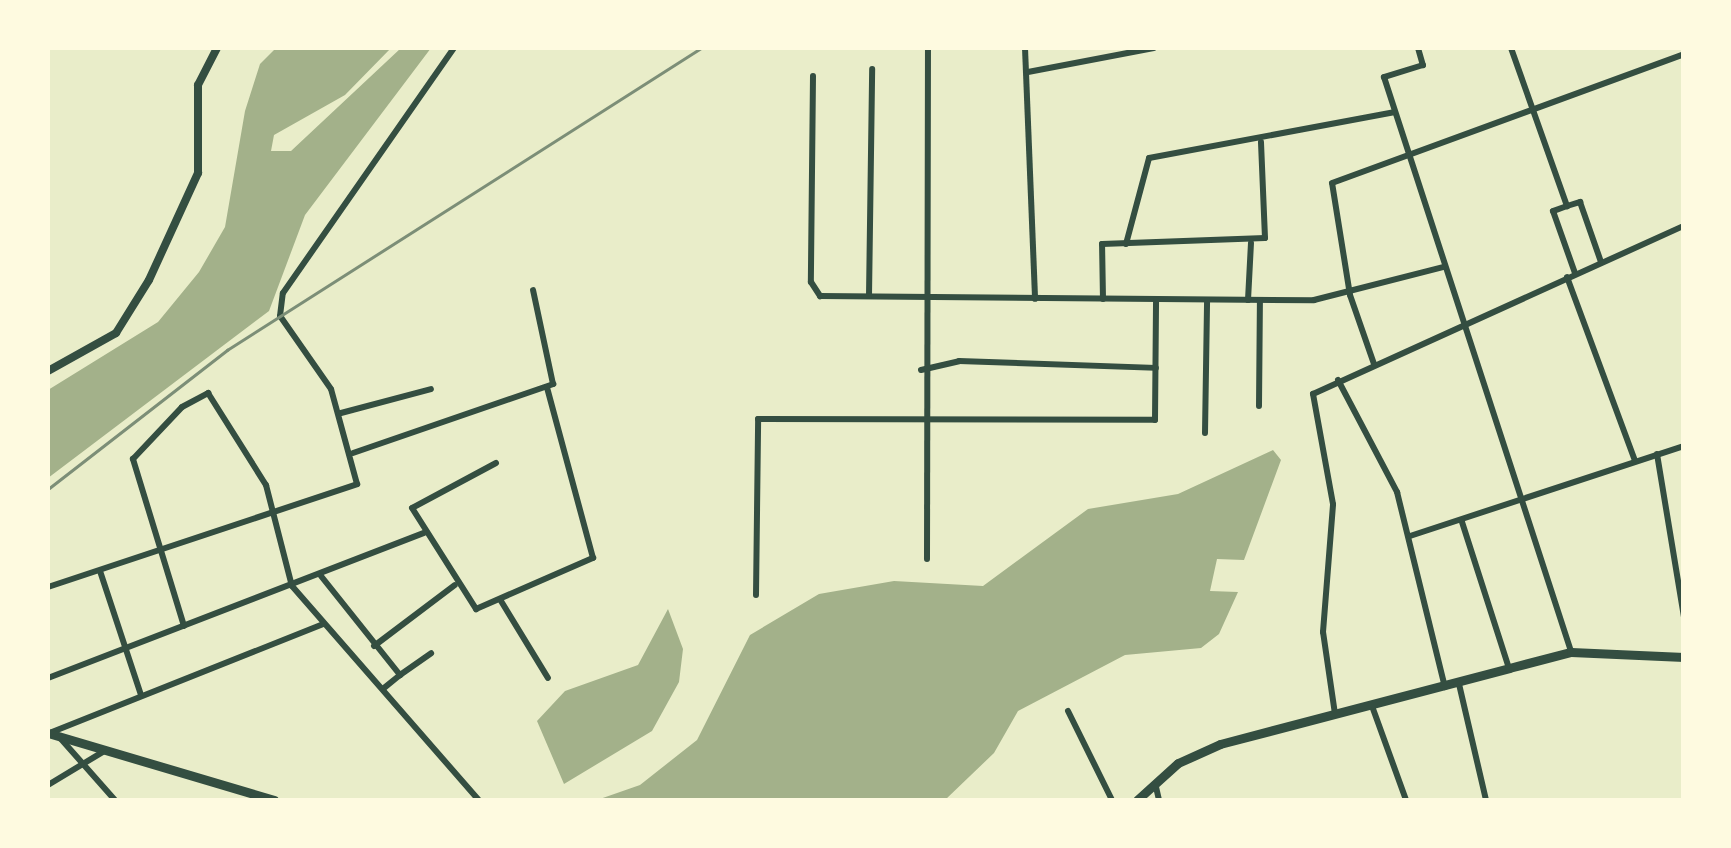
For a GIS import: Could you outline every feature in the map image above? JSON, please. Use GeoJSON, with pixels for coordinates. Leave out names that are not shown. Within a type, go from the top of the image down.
{"type":"FeatureCollection","features":[{"type":"Feature","properties":{"kind":"main road"},"geometry":{"type":"LineString","coordinates":[[1137,800],[1156,787],[1178,763],[1220,744],[1509,668],[1571,652],[1684,658]]}},
{"type":"Feature","properties":{"kind":"main road"},"geometry":{"type":"LineString","coordinates":[[49,733],[274,800]]}},
{"type":"Feature","properties":{"kind":"street"},"geometry":{"type":"LineString","coordinates":[[48,371],[116,333],[149,280],[198,172],[198,86],[217,48]]}},
{"type":"Feature","properties":{"kind":"street"},"geometry":{"type":"LineString","coordinates":[[48,586],[276,518],[354,488],[354,453],[341,413],[280,316],[283,293],[454,48]]}},
{"type":"Feature","properties":{"kind":"street"},"geometry":{"type":"LineString","coordinates":[[926,559],[920,416],[928,48]]}},
{"type":"Feature","properties":{"kind":"street"},"geometry":{"type":"LineString","coordinates":[[1025,48],[1035,299]]}},
{"type":"Feature","properties":{"kind":"street"},"geometry":{"type":"LineString","coordinates":[[1027,72],[1154,48]]}},
{"type":"Feature","properties":{"kind":"street"},"geometry":{"type":"LineString","coordinates":[[1418,48],[1423,65],[1384,77],[1443,267],[1525,499],[1571,652]]}},
{"type":"Feature","properties":{"kind":"street"},"geometry":{"type":"LineString","coordinates":[[1511,48],[1568,206]]}},
{"type":"Feature","properties":{"kind":"street"},"geometry":{"type":"LineString","coordinates":[[1374,364],[1350,295],[1330,187],[1684,54]]}},
{"type":"Feature","properties":{"kind":"street"},"geometry":{"type":"LineString","coordinates":[[869,296],[872,69]]}},
{"type":"Feature","properties":{"kind":"street"},"geometry":{"type":"LineString","coordinates":[[813,76],[811,282],[820,296],[1260,300],[1350,295],[1443,267]]}},
{"type":"Feature","properties":{"kind":"street"},"geometry":{"type":"LineString","coordinates":[[1126,244],[1149,158],[1261,142],[1394,112]]}},
{"type":"Feature","properties":{"kind":"street"},"geometry":{"type":"LineString","coordinates":[[1103,300],[1102,244],[1251,243],[1269,231],[1261,142]]}},
{"type":"Feature","properties":{"kind":"street"},"geometry":{"type":"LineString","coordinates":[[1602,262],[1580,202],[1553,211],[1635,461]]}},
{"type":"Feature","properties":{"kind":"street"},"geometry":{"type":"LineString","coordinates":[[1335,714],[1323,632],[1334,504],[1312,399],[1338,380],[1462,322],[1681,227],[1684,239]]}},
{"type":"Feature","properties":{"kind":"street"},"geometry":{"type":"LineString","coordinates":[[1248,300],[1251,243]]}},
{"type":"Feature","properties":{"kind":"street"},"geometry":{"type":"LineString","coordinates":[[354,453],[547,388],[556,374],[533,290]]}},
{"type":"Feature","properties":{"kind":"street"},"geometry":{"type":"LineString","coordinates":[[756,595],[758,419],[920,416],[1155,420],[1156,300]]}},
{"type":"Feature","properties":{"kind":"street"},"geometry":{"type":"LineString","coordinates":[[1205,432],[1207,300]]}},
{"type":"Feature","properties":{"kind":"street"},"geometry":{"type":"LineString","coordinates":[[1259,406],[1260,300]]}},
{"type":"Feature","properties":{"kind":"street"},"geometry":{"type":"LineString","coordinates":[[921,370],[958,361],[1156,368]]}},
{"type":"Feature","properties":{"kind":"street"},"geometry":{"type":"LineString","coordinates":[[1338,380],[1410,536],[1445,687]]}},
{"type":"Feature","properties":{"kind":"street"},"geometry":{"type":"LineString","coordinates":[[496,463],[414,503],[424,533],[470,607],[501,601],[585,564],[595,549],[547,388]]}},
{"type":"Feature","properties":{"kind":"street"},"geometry":{"type":"LineString","coordinates":[[341,413],[431,389]]}},
{"type":"Feature","properties":{"kind":"street"},"geometry":{"type":"LineString","coordinates":[[184,626],[158,552],[134,455],[204,393],[266,485],[292,586],[479,800]]}},
{"type":"Feature","properties":{"kind":"street"},"geometry":{"type":"LineString","coordinates":[[1410,536],[1684,446]]}},
{"type":"Feature","properties":{"kind":"street"},"geometry":{"type":"LineString","coordinates":[[1657,454],[1684,617]]}},
{"type":"Feature","properties":{"kind":"street"},"geometry":{"type":"LineString","coordinates":[[1462,521],[1509,668]]}},
{"type":"Feature","properties":{"kind":"street"},"geometry":{"type":"LineString","coordinates":[[48,678],[322,576],[424,533]]}},
{"type":"Feature","properties":{"kind":"street"},"geometry":{"type":"LineString","coordinates":[[100,571],[141,695]]}},
{"type":"Feature","properties":{"kind":"street"},"geometry":{"type":"LineString","coordinates":[[322,576],[400,676]]}},
{"type":"Feature","properties":{"kind":"street"},"geometry":{"type":"LineString","coordinates":[[374,646],[455,585]]}},
{"type":"Feature","properties":{"kind":"street"},"geometry":{"type":"LineString","coordinates":[[501,601],[548,678]]}},
{"type":"Feature","properties":{"kind":"street"},"geometry":{"type":"LineString","coordinates":[[115,800],[89,765],[49,733],[323,624]]}},
{"type":"Feature","properties":{"kind":"street"},"geometry":{"type":"LineString","coordinates":[[383,690],[432,652]]}},
{"type":"Feature","properties":{"kind":"street"},"geometry":{"type":"LineString","coordinates":[[1459,684],[1486,800]]}},
{"type":"Feature","properties":{"kind":"street"},"geometry":{"type":"LineString","coordinates":[[1372,706],[1406,800]]}},
{"type":"Feature","properties":{"kind":"street"},"geometry":{"type":"LineString","coordinates":[[1068,711],[1112,800]]}},
{"type":"Feature","properties":{"kind":"street"},"geometry":{"type":"LineString","coordinates":[[48,785],[89,765],[107,750]]}},
{"type":"Feature","properties":{"kind":"street"},"geometry":{"type":"LineString","coordinates":[[1156,787],[1158,800]]}},
{"type":"Feature","properties":{"kind":"shaded area"},"geometry":{"type":"Polygon","coordinates":[[[276,48],[391,48],[345,95],[274,135],[271,151],[291,151],[401,48],[431,48],[305,215],[269,311],[48,478],[48,390],[158,322],[199,272],[225,227],[245,111],[260,64],[276,48]]]}},
{"type":"Feature","properties":{"kind":"shaded area"},"geometry":{"type":"Polygon","coordinates":[[[1273,450],[1281,460],[1244,560],[1217,559],[1210,591],[1238,592],[1219,634],[1201,648],[1125,655],[1018,711],[994,753],[945,800],[597,800],[640,785],[697,740],[750,635],[819,594],[894,581],[983,586],[1088,509],[1178,494],[1273,450]]]}},
{"type":"Feature","properties":{"kind":"shaded area"},"geometry":{"type":"Polygon","coordinates":[[[668,609],[683,649],[679,682],[652,731],[564,784],[537,721],[565,691],[638,665],[668,609]]]}},
{"type":"Feature","properties":{"kind":"railway"},"geometry":{"type":"LineString","coordinates":[[48,489],[227,350],[701,48]]}}]}
